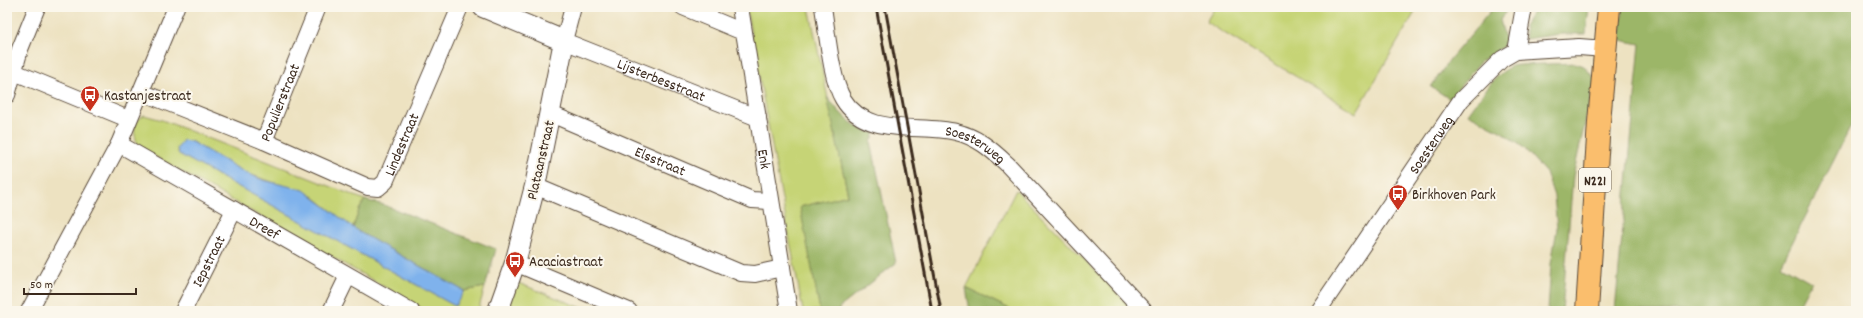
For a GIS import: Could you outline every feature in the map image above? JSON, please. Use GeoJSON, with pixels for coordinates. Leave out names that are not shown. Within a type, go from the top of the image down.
{"type":"FeatureCollection","features":[{"type":"Feature","properties":{"kind":"main road","name":"N221"},"geometry":{"type":"LineString","coordinates":[[1587,311],[1609,7]]}},
{"type":"Feature","properties":{"kind":"street"},"geometry":{"type":"LineString","coordinates":[[7,95],[10,71],[37,7]]}},
{"type":"Feature","properties":{"kind":"street"},"geometry":{"type":"LineString","coordinates":[[29,311],[119,144],[128,119],[141,92],[176,7]]}},
{"type":"Feature","properties":{"kind":"street","name":"Populierstraat"},"geometry":{"type":"LineString","coordinates":[[141,92],[264,141],[318,7]]}},
{"type":"Feature","properties":{"kind":"street","name":"Lindestraat"},"geometry":{"type":"LineString","coordinates":[[264,141],[368,187],[378,188],[385,182],[460,7]]}},
{"type":"Feature","properties":{"kind":"street"},"geometry":{"type":"LineString","coordinates":[[483,7],[564,41]]}},
{"type":"Feature","properties":{"kind":"street","name":"Plataanstraat"},"geometry":{"type":"LineString","coordinates":[[498,311],[515,262],[535,186],[564,41],[573,7]]}},
{"type":"Feature","properties":{"kind":"street"},"geometry":{"type":"LineString","coordinates":[[682,7],[743,32]]}},
{"type":"Feature","properties":{"kind":"street","name":"Enk"},"geometry":{"type":"LineString","coordinates":[[740,7],[789,311]]}},
{"type":"Feature","properties":{"kind":"street","name":"Soesterweg"},"geometry":{"type":"LineString","coordinates":[[823,7],[837,85],[849,107],[864,118],[878,124],[908,128],[955,131],[973,138],[989,147],[1007,164],[1144,311]]}},
{"type":"Feature","properties":{"kind":"street"},"geometry":{"type":"LineString","coordinates":[[1524,7],[1516,51],[1579,47],[1605,49]]}},
{"type":"Feature","properties":{"kind":"street","name":"Lijsterbesstraat"},"geometry":{"type":"LineString","coordinates":[[564,41],[758,118]]}},
{"type":"Feature","properties":{"kind":"street","name":"Soesterweg"},"geometry":{"type":"LineString","coordinates":[[1318,311],[1461,100],[1502,60],[1516,51]]}},
{"type":"Feature","properties":{"kind":"street"},"geometry":{"type":"LineString","coordinates":[[10,71],[128,119]]}},
{"type":"Feature","properties":{"kind":"street","name":"Elsstraat"},"geometry":{"type":"LineString","coordinates":[[550,114],[752,200],[771,200]]}},
{"type":"Feature","properties":{"kind":"street","name":"Dreef"},"geometry":{"type":"LineString","coordinates":[[119,144],[411,311]]}},
{"type":"Feature","properties":{"kind":"street"},"geometry":{"type":"LineString","coordinates":[[535,186],[741,273],[755,274],[782,268]]}},
{"type":"Feature","properties":{"kind":"street","name":"Iepstraat"},"geometry":{"type":"LineString","coordinates":[[183,311],[234,210]]}},
{"type":"Feature","properties":{"kind":"street"},"geometry":{"type":"LineString","coordinates":[[515,262],[629,311]]}},
{"type":"Feature","properties":{"kind":"street"},"geometry":{"type":"LineString","coordinates":[[331,311],[348,276]]}},
{"type":"Feature","properties":{"kind":"green space"},"geometry":{"type":"Polygon","coordinates":[[[746,7],[809,7],[848,195],[800,207],[834,311],[803,311],[746,7]]]}},
{"type":"Feature","properties":{"kind":"green space"},"geometry":{"type":"Polygon","coordinates":[[[1215,7],[1418,7],[1356,113],[1206,22],[1215,7]]]}},
{"type":"Feature","properties":{"kind":"green space"},"geometry":{"type":"Polygon","coordinates":[[[1494,7],[1509,7],[1500,20],[1505,39],[1503,47],[1480,62],[1450,99],[1431,87],[1450,59],[1494,7]]]}},
{"type":"Feature","properties":{"kind":"green space"},"geometry":{"type":"Polygon","coordinates":[[[1536,7],[1589,7],[1586,34],[1561,34],[1526,39],[1524,26],[1536,7]]]}},
{"type":"Feature","properties":{"kind":"green space"},"geometry":{"type":"Polygon","coordinates":[[[1623,7],[1856,7],[1856,126],[1852,124],[1781,265],[1811,282],[1796,311],[1615,311],[1640,44],[1620,40],[1623,7]]]}},
{"type":"Feature","properties":{"kind":"green space"},"geometry":{"type":"Polygon","coordinates":[[[1575,63],[1584,66],[1595,79],[1573,176],[1562,311],[1548,311],[1551,264],[1557,229],[1554,196],[1546,173],[1524,148],[1502,132],[1468,114],[1482,94],[1500,75],[1512,66],[1575,63]]]}},
{"type":"Feature","properties":{"kind":"green space"},"geometry":{"type":"Polygon","coordinates":[[[827,97],[842,115],[854,125],[875,133],[871,142],[896,263],[839,308],[839,311],[820,311],[800,207],[848,195],[827,97]]]}},
{"type":"Feature","properties":{"kind":"green space"},"geometry":{"type":"Polygon","coordinates":[[[144,115],[162,120],[365,200],[359,210],[353,228],[313,196],[246,173],[192,142],[177,149],[179,154],[455,306],[464,291],[485,287],[478,311],[427,311],[140,148],[134,130],[137,122],[144,115]]]}},
{"type":"Feature","properties":{"kind":"green space"},"geometry":{"type":"Polygon","coordinates":[[[1016,190],[1135,311],[1014,311],[966,288],[1016,190]]]}},
{"type":"Feature","properties":{"kind":"green space"},"geometry":{"type":"Polygon","coordinates":[[[365,200],[384,205],[496,249],[485,287],[464,291],[353,228],[359,210],[365,200]]]}},
{"type":"Feature","properties":{"kind":"green space"},"geometry":{"type":"Polygon","coordinates":[[[513,281],[590,311],[504,311],[513,281]]]}},
{"type":"Feature","properties":{"kind":"green space"},"geometry":{"type":"Polygon","coordinates":[[[966,288],[1014,311],[970,311],[966,288]]]}},
{"type":"Feature","properties":{"kind":"water"},"geometry":{"type":"Polygon","coordinates":[[[183,140],[192,142],[246,173],[263,180],[304,190],[359,232],[464,291],[455,306],[179,154],[177,149],[183,140]]]}},
{"type":"Feature","properties":{"kind":"railway"},"geometry":{"type":"LineString","coordinates":[[876,7],[932,311]]}},
{"type":"Feature","properties":{"kind":"railway"},"geometry":{"type":"LineString","coordinates":[[885,7],[941,311]]}},
{"type":"Feature","properties":{"kind":"place","name":"Kastanjestraat"},"geometry":{"type":"Point","coordinates":[90,112]}},
{"type":"Feature","properties":{"kind":"place","name":"Birkhoven Park"},"geometry":{"type":"Point","coordinates":[1398,211]}},
{"type":"Feature","properties":{"kind":"place","name":"Acaciastraat"},"geometry":{"type":"Point","coordinates":[515,278]}}]}
